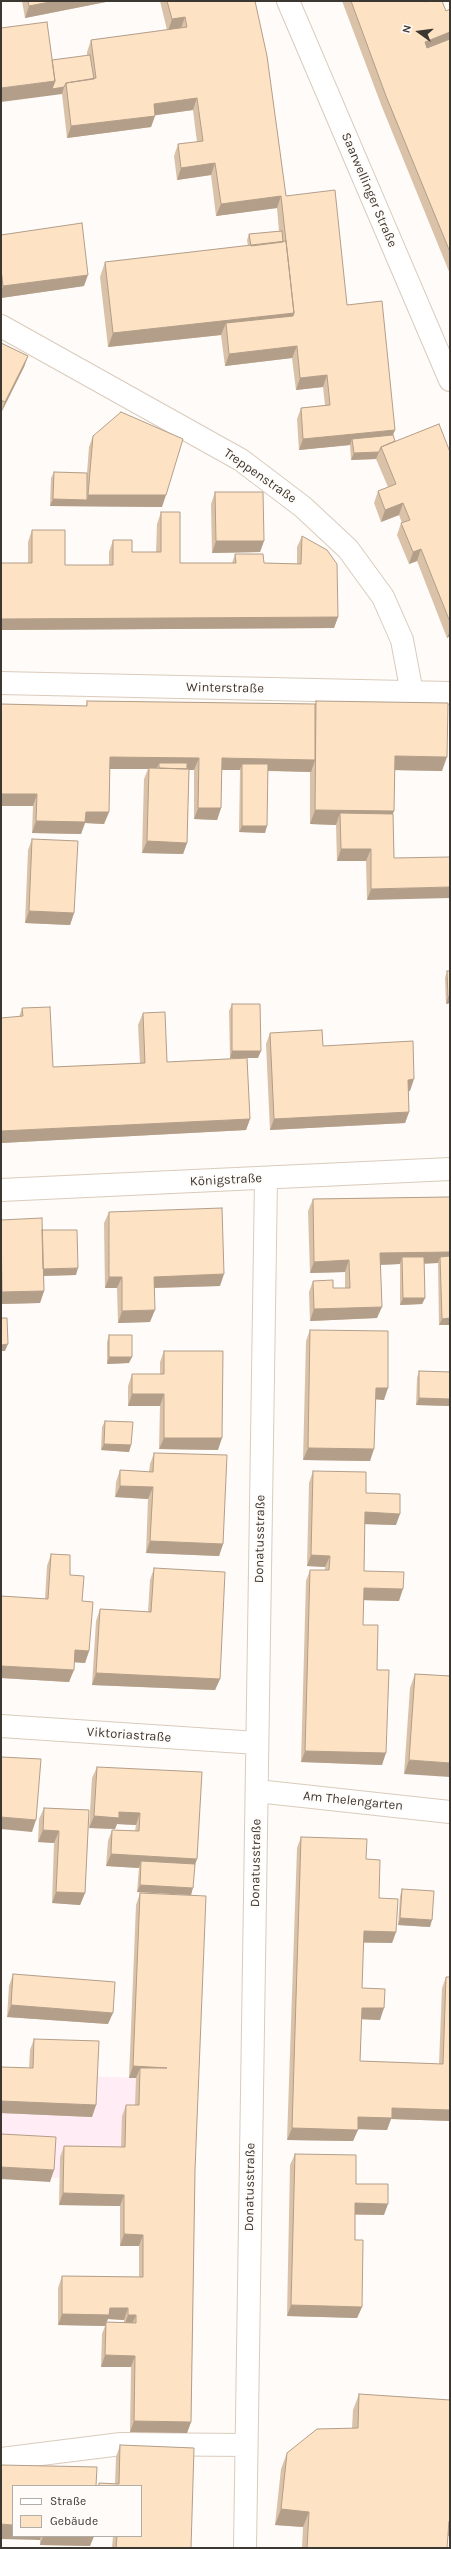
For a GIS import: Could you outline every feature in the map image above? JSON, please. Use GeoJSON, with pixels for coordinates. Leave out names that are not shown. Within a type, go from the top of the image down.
{"type":"FeatureCollection","features":[{"type":"Feature","properties":{"kind":"street","name":"Saarwellinger Straße"},"geometry":{"type":"LineString","coordinates":[[288,1],[450,380]]}},
{"type":"Feature","properties":{"kind":"street","name":"Treppenstraße"},"geometry":{"type":"LineString","coordinates":[[1,326],[240,460],[303,507],[348,549],[383,597],[402,640],[412,693]]}},
{"type":"Feature","properties":{"kind":"street","name":"Winterstraße"},"geometry":{"type":"LineString","coordinates":[[1,682],[450,693]]}},
{"type":"Feature","properties":{"kind":"street","name":"Königstraße"},"geometry":{"type":"LineString","coordinates":[[1,1190],[266,1179],[450,1169]]}},
{"type":"Feature","properties":{"kind":"street","name":"Donatusstraße"},"geometry":{"type":"LineString","coordinates":[[245,2548],[266,1179]]}},
{"type":"Feature","properties":{"kind":"street","name":"Viktoriastraße"},"geometry":{"type":"LineString","coordinates":[[1,1726],[257,1744]]}},
{"type":"Feature","properties":{"kind":"street","name":"Am Thelengarten"},"geometry":{"type":"LineString","coordinates":[[257,1791],[450,1812]]}},
{"type":"Feature","properties":{"kind":"street"},"geometry":{"type":"LineString","coordinates":[[1,2459],[121,2444],[246,2445]]}},
{"type":"Feature","properties":{"kind":"shaded area"},"geometry":{"type":"Polygon","coordinates":[[[1,2073],[195,2080],[191,2182],[1,2176],[1,2073]]]}},
{"type":"Feature","properties":{"kind":"building"},"geometry":{"type":"Polygon","coordinates":[[[28,1],[55,1],[29,6],[28,1]]]}},
{"type":"Feature","properties":{"kind":"building"},"geometry":{"type":"Polygon","coordinates":[[[167,1],[255,1],[267,56],[286,196],[335,190],[347,305],[382,301],[395,430],[303,439],[301,408],[330,405],[327,375],[300,378],[297,346],[229,354],[226,323],[293,316],[294,313],[281,196],[221,204],[215,163],[181,168],[178,144],[203,141],[197,98],[154,104],[155,116],[71,126],[66,83],[96,78],[91,40],[187,27],[185,17],[172,19],[167,1]]]}},
{"type":"Feature","properties":{"kind":"building"},"geometry":{"type":"Polygon","coordinates":[[[351,1],[442,1],[446,11],[450,9],[450,32],[425,42],[427,48],[450,39],[450,252],[386,96],[351,1]]]}},
{"type":"Feature","properties":{"kind":"building"},"geometry":{"type":"Polygon","coordinates":[[[47,22],[55,81],[1,88],[1,28],[47,22]]]}},
{"type":"Feature","properties":{"kind":"building"},"geometry":{"type":"Polygon","coordinates":[[[90,55],[94,79],[66,83],[64,87],[52,89],[55,81],[52,60],[90,55]]]}},
{"type":"Feature","properties":{"kind":"building"},"geometry":{"type":"Polygon","coordinates":[[[82,223],[88,275],[3,286],[1,269],[1,235],[82,223]]]}},
{"type":"Feature","properties":{"kind":"building"},"geometry":{"type":"Polygon","coordinates":[[[282,231],[283,242],[251,246],[249,234],[282,231]]]}},
{"type":"Feature","properties":{"kind":"building"},"geometry":{"type":"Polygon","coordinates":[[[286,241],[294,313],[113,333],[105,262],[286,241]]]}},
{"type":"Feature","properties":{"kind":"building"},"geometry":{"type":"Polygon","coordinates":[[[1,343],[28,356],[5,402],[1,400],[1,343]]]}},
{"type":"Feature","properties":{"kind":"building"},"geometry":{"type":"Polygon","coordinates":[[[121,412],[183,439],[166,495],[88,495],[93,436],[121,412]]]}},
{"type":"Feature","properties":{"kind":"building"},"geometry":{"type":"Polygon","coordinates":[[[439,424],[450,452],[450,622],[421,549],[413,552],[401,523],[410,520],[403,503],[385,510],[378,491],[396,484],[381,447],[439,424]]]}},
{"type":"Feature","properties":{"kind":"building"},"geometry":{"type":"Polygon","coordinates":[[[393,435],[395,441],[381,447],[379,452],[354,453],[352,439],[393,435]]]}},
{"type":"Feature","properties":{"kind":"building"},"geometry":{"type":"Polygon","coordinates":[[[54,472],[87,473],[87,500],[53,499],[54,472]]]}},
{"type":"Feature","properties":{"kind":"building"},"geometry":{"type":"Polygon","coordinates":[[[215,492],[263,492],[264,541],[216,541],[215,492]]]}},
{"type":"Feature","properties":{"kind":"building"},"geometry":{"type":"Polygon","coordinates":[[[161,512],[180,512],[180,563],[236,563],[235,554],[263,554],[264,563],[301,564],[302,536],[327,550],[337,564],[338,617],[1,619],[1,563],[32,563],[32,530],[65,530],[65,565],[113,565],[113,540],[132,540],[132,552],[161,552],[161,512]]]}},
{"type":"Feature","properties":{"kind":"building"},"geometry":{"type":"Polygon","coordinates":[[[87,701],[315,704],[315,760],[222,758],[221,808],[198,808],[199,758],[110,757],[109,812],[86,812],[85,822],[36,821],[37,794],[1,794],[1,704],[87,706],[87,701]]]}},
{"type":"Feature","properties":{"kind":"building"},"geometry":{"type":"Polygon","coordinates":[[[316,701],[448,703],[447,757],[395,756],[394,811],[315,810],[316,701]]]}},
{"type":"Feature","properties":{"kind":"building"},"geometry":{"type":"Polygon","coordinates":[[[159,763],[187,763],[187,769],[159,768],[159,763]]]}},
{"type":"Feature","properties":{"kind":"building"},"geometry":{"type":"Polygon","coordinates":[[[242,764],[268,764],[267,826],[242,826],[242,764]]]}},
{"type":"Feature","properties":{"kind":"building"},"geometry":{"type":"Polygon","coordinates":[[[149,768],[189,769],[187,843],[147,841],[149,768]]]}},
{"type":"Feature","properties":{"kind":"building"},"geometry":{"type":"Polygon","coordinates":[[[340,813],[393,814],[394,858],[450,857],[450,887],[371,889],[371,849],[341,849],[340,813]]]}},
{"type":"Feature","properties":{"kind":"building"},"geometry":{"type":"Polygon","coordinates":[[[32,839],[78,841],[74,913],[29,911],[32,839]]]}},
{"type":"Feature","properties":{"kind":"building"},"geometry":{"type":"Polygon","coordinates":[[[447,971],[450,971],[450,997],[448,997],[447,971]]]}},
{"type":"Feature","properties":{"kind":"building"},"geometry":{"type":"Polygon","coordinates":[[[232,1004],[260,1004],[261,1051],[232,1051],[232,1004]]]}},
{"type":"Feature","properties":{"kind":"building"},"geometry":{"type":"Polygon","coordinates":[[[50,1007],[53,1067],[145,1063],[143,1013],[165,1012],[167,1062],[247,1058],[250,1119],[1,1131],[1,1018],[23,1016],[22,1008],[50,1007]]]}},
{"type":"Feature","properties":{"kind":"building"},"geometry":{"type":"Polygon","coordinates":[[[322,1030],[323,1046],[413,1041],[414,1079],[408,1080],[409,1112],[274,1119],[270,1033],[322,1030]]]}},
{"type":"Feature","properties":{"kind":"building"},"geometry":{"type":"Polygon","coordinates":[[[450,1197],[450,1252],[380,1253],[382,1307],[314,1309],[313,1281],[333,1280],[333,1288],[350,1288],[349,1260],[314,1262],[313,1199],[450,1197]]]}},
{"type":"Feature","properties":{"kind":"building"},"geometry":{"type":"Polygon","coordinates":[[[222,1208],[224,1274],[154,1277],[155,1310],[122,1311],[122,1277],[109,1277],[109,1212],[222,1208]]]}},
{"type":"Feature","properties":{"kind":"building"},"geometry":{"type":"Polygon","coordinates":[[[42,1218],[44,1291],[2,1292],[1,1220],[42,1218]]]}},
{"type":"Feature","properties":{"kind":"building"},"geometry":{"type":"Polygon","coordinates":[[[42,1230],[77,1230],[78,1268],[43,1269],[42,1230]]]}},
{"type":"Feature","properties":{"kind":"building"},"geometry":{"type":"Polygon","coordinates":[[[450,1256],[450,1318],[442,1319],[440,1257],[450,1256]]]}},
{"type":"Feature","properties":{"kind":"building"},"geometry":{"type":"Polygon","coordinates":[[[402,1257],[424,1257],[425,1298],[403,1298],[402,1257]]]}},
{"type":"Feature","properties":{"kind":"building"},"geometry":{"type":"Polygon","coordinates":[[[1,1318],[7,1318],[8,1344],[1,1345],[1,1318]]]}},
{"type":"Feature","properties":{"kind":"building"},"geometry":{"type":"Polygon","coordinates":[[[310,1330],[388,1331],[388,1388],[376,1388],[374,1449],[308,1448],[310,1330]]]}},
{"type":"Feature","properties":{"kind":"building"},"geometry":{"type":"Polygon","coordinates":[[[109,1335],[132,1335],[132,1357],[109,1357],[109,1335]]]}},
{"type":"Feature","properties":{"kind":"building"},"geometry":{"type":"Polygon","coordinates":[[[164,1351],[223,1351],[222,1438],[164,1438],[164,1394],[132,1394],[132,1374],[164,1374],[164,1351]]]}},
{"type":"Feature","properties":{"kind":"building"},"geometry":{"type":"Polygon","coordinates":[[[419,1371],[450,1372],[450,1399],[419,1398],[419,1371]]]}},
{"type":"Feature","properties":{"kind":"building"},"geometry":{"type":"Polygon","coordinates":[[[105,1421],[133,1422],[131,1445],[104,1444],[105,1421]]]}},
{"type":"Feature","properties":{"kind":"building"},"geometry":{"type":"Polygon","coordinates":[[[154,1453],[227,1455],[223,1544],[150,1541],[153,1487],[120,1486],[120,1470],[153,1472],[154,1453]]]}},
{"type":"Feature","properties":{"kind":"building"},"geometry":{"type":"Polygon","coordinates":[[[313,1471],[366,1472],[366,1493],[400,1494],[400,1514],[365,1512],[364,1571],[404,1572],[403,1589],[364,1588],[363,1625],[378,1625],[377,1670],[389,1670],[386,1753],[305,1751],[310,1570],[329,1570],[330,1556],[311,1555],[313,1471]]]}},
{"type":"Feature","properties":{"kind":"building"},"geometry":{"type":"Polygon","coordinates":[[[51,1554],[70,1555],[70,1575],[84,1576],[82,1601],[93,1602],[89,1651],[75,1650],[74,1670],[1,1666],[1,1596],[48,1599],[51,1554]]]}},
{"type":"Feature","properties":{"kind":"building"},"geometry":{"type":"Polygon","coordinates":[[[154,1568],[225,1572],[220,1679],[96,1673],[100,1609],[151,1612],[154,1568]]]}},
{"type":"Feature","properties":{"kind":"building"},"geometry":{"type":"Polygon","coordinates":[[[415,1674],[450,1676],[450,1763],[409,1760],[415,1674]]]}},
{"type":"Feature","properties":{"kind":"building"},"geometry":{"type":"Polygon","coordinates":[[[1,1757],[41,1759],[36,1820],[1,1817],[1,1757]]]}},
{"type":"Feature","properties":{"kind":"building"},"geometry":{"type":"Polygon","coordinates":[[[97,1767],[202,1772],[197,1859],[111,1854],[112,1830],[139,1831],[140,1813],[119,1812],[119,1818],[94,1816],[97,1767]]]}},
{"type":"Feature","properties":{"kind":"building"},"geometry":{"type":"Polygon","coordinates":[[[44,1808],[89,1810],[85,1893],[56,1892],[59,1831],[43,1830],[44,1808]]]}},
{"type":"Feature","properties":{"kind":"building"},"geometry":{"type":"Polygon","coordinates":[[[301,1837],[367,1839],[366,1859],[380,1860],[379,1898],[398,1899],[396,1932],[364,1931],[362,1988],[385,1989],[384,2008],[362,2008],[360,2061],[443,2064],[446,1977],[450,1977],[450,2110],[392,2108],[392,2118],[358,2117],[358,2130],[292,2128],[301,1837]]]}},
{"type":"Feature","properties":{"kind":"building"},"geometry":{"type":"Polygon","coordinates":[[[141,1861],[195,1864],[193,1888],[140,1885],[141,1861]]]}},
{"type":"Feature","properties":{"kind":"building"},"geometry":{"type":"Polygon","coordinates":[[[402,1889],[434,1891],[432,1920],[400,1918],[402,1889]]]}},
{"type":"Feature","properties":{"kind":"building"},"geometry":{"type":"Polygon","coordinates":[[[140,1893],[206,1896],[195,2170],[191,2422],[134,2421],[135,2356],[105,2355],[106,2322],[136,2323],[136,2315],[128,2315],[128,2308],[110,2308],[109,2315],[62,2314],[62,2276],[143,2277],[143,2235],[124,2234],[124,2195],[63,2193],[64,2146],[125,2147],[126,2105],[139,2105],[140,2068],[167,2068],[133,2066],[140,1893]]]}},
{"type":"Feature","properties":{"kind":"building"},"geometry":{"type":"Polygon","coordinates":[[[13,1974],[115,1982],[113,2013],[11,2005],[13,1974]]]}},
{"type":"Feature","properties":{"kind":"building"},"geometry":{"type":"Polygon","coordinates":[[[34,2039],[99,2041],[96,2105],[1,2101],[1,2067],[33,2068],[34,2039]]]}},
{"type":"Feature","properties":{"kind":"building"},"geometry":{"type":"Polygon","coordinates":[[[1,2134],[56,2137],[54,2170],[1,2167],[1,2134]]]}},
{"type":"Feature","properties":{"kind":"building"},"geometry":{"type":"Polygon","coordinates":[[[295,2154],[356,2155],[356,2184],[388,2184],[388,2204],[355,2203],[355,2240],[363,2240],[362,2307],[291,2305],[295,2154]]]}},
{"type":"Feature","properties":{"kind":"building"},"geometry":{"type":"Polygon","coordinates":[[[359,2394],[450,2400],[450,2521],[447,2548],[307,2548],[309,2512],[281,2509],[287,2453],[317,2429],[358,2428],[359,2394]]]}},
{"type":"Feature","properties":{"kind":"building"},"geometry":{"type":"Polygon","coordinates":[[[120,2445],[194,2448],[191,2548],[116,2548],[117,2537],[142,2537],[142,2485],[99,2485],[99,2483],[119,2484],[120,2445]]]}},
{"type":"Feature","properties":{"kind":"building"},"geometry":{"type":"Polygon","coordinates":[[[1,2465],[97,2467],[96,2485],[12,2485],[12,2525],[1,2524],[1,2465]]]}}]}
